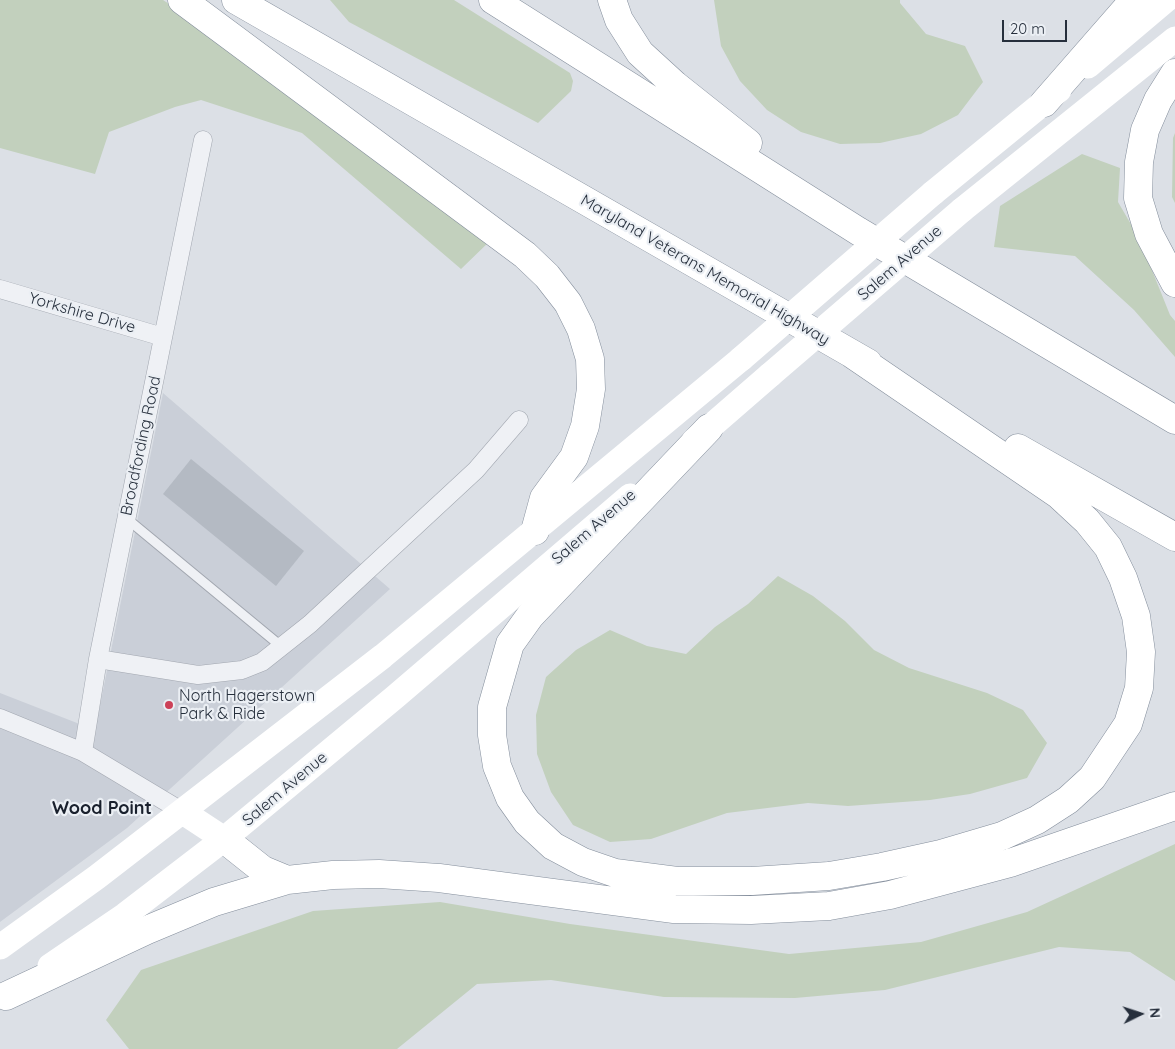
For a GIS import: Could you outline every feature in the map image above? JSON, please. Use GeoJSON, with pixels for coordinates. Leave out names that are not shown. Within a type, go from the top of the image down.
{"type":"FeatureCollection","features":[{"type":"Feature","properties":{"kind":"highway"},"geometry":{"type":"LineString","coordinates":[[182,0],[525,255],[548,276],[568,303],[581,329],[590,359],[591,389],[585,426],[574,457],[544,498],[535,531]]}},
{"type":"Feature","properties":{"kind":"highway","name":"Maryland Veterans Memorial Highway"},"geometry":{"type":"LineString","coordinates":[[236,0],[1175,537]]}},
{"type":"Feature","properties":{"kind":"highway"},"geometry":{"type":"LineString","coordinates":[[493,0],[858,231],[1175,420]]}},
{"type":"Feature","properties":{"kind":"highway"},"geometry":{"type":"LineString","coordinates":[[612,0],[619,20],[640,53],[676,85],[858,231]]}},
{"type":"Feature","properties":{"kind":"highway"},"geometry":{"type":"LineString","coordinates":[[1044,103],[1134,0]]}},
{"type":"Feature","properties":{"kind":"highway"},"geometry":{"type":"LineString","coordinates":[[1175,73],[1158,100],[1145,130],[1139,162],[1138,198],[1149,234],[1175,283]]}},
{"type":"Feature","properties":{"kind":"highway"},"geometry":{"type":"LineString","coordinates":[[709,428],[530,616],[510,644],[492,707],[492,735],[497,766],[510,798],[527,822],[553,846],[583,862],[616,873],[677,881],[752,882],[829,876],[882,867],[976,844],[1002,836],[1037,820],[1068,800],[1092,778],[1128,724],[1140,688],[1141,652],[1136,616],[1124,578],[1108,547],[1087,521],[1059,496],[852,354]]}},
{"type":"Feature","properties":{"kind":"highway"},"geometry":{"type":"LineString","coordinates":[[3,998],[147,930],[214,902],[287,880],[333,874],[379,874],[438,878],[674,909],[751,910],[829,906],[890,895],[985,870],[1175,806]]}},
{"type":"Feature","properties":{"kind":"highway"},"geometry":{"type":"LineString","coordinates":[[224,840],[263,870],[287,880]]}},
{"type":"Feature","properties":{"kind":"main road","name":"Salem Avenue"},"geometry":{"type":"LineString","coordinates":[[0,947],[183,812],[383,656],[742,359],[933,193],[1166,0]]}},
{"type":"Feature","properties":{"kind":"main road","name":"Salem Avenue"},"geometry":{"type":"LineString","coordinates":[[3,998],[124,915],[224,840],[395,697],[962,210],[1175,39]]}},
{"type":"Feature","properties":{"kind":"main road"},"geometry":{"type":"LineString","coordinates":[[183,812],[224,840]]}},
{"type":"Feature","properties":{"kind":"street","name":"Broadfording Road"},"geometry":{"type":"LineString","coordinates":[[83,752],[98,659],[203,140]]}},
{"type":"Feature","properties":{"kind":"street","name":"Yorkshire Drive"},"geometry":{"type":"LineString","coordinates":[[0,289],[163,337]]}},
{"type":"Feature","properties":{"kind":"street"},"geometry":{"type":"LineString","coordinates":[[98,659],[198,675],[225,674],[262,662],[282,647],[476,470],[519,420]]}},
{"type":"Feature","properties":{"kind":"street"},"geometry":{"type":"LineString","coordinates":[[0,718],[83,752],[183,812]]}},
{"type":"Feature","properties":{"kind":"lane"},"geometry":{"type":"LineString","coordinates":[[126,518],[282,647]]}},
{"type":"Feature","properties":{"kind":"shaded area"},"geometry":{"type":"Polygon","coordinates":[[[163,393],[390,589],[127,828],[0,922],[0,693],[95,730],[163,393]]]}},
{"type":"Feature","properties":{"kind":"green space"},"geometry":{"type":"Polygon","coordinates":[[[0,0],[163,0],[218,36],[491,240],[461,269],[302,133],[201,100],[175,107],[109,132],[95,174],[0,148],[0,0]]]}},
{"type":"Feature","properties":{"kind":"green space"},"geometry":{"type":"Polygon","coordinates":[[[330,0],[454,0],[570,73],[573,81],[571,91],[538,123],[349,22],[330,0]]]}},
{"type":"Feature","properties":{"kind":"green space"},"geometry":{"type":"Polygon","coordinates":[[[714,0],[900,0],[900,3],[926,34],[965,46],[983,82],[958,115],[921,134],[880,143],[840,144],[801,132],[767,110],[740,81],[721,46],[714,0]]]}},
{"type":"Feature","properties":{"kind":"green space"},"geometry":{"type":"Polygon","coordinates":[[[1175,133],[1175,203],[1172,197],[1173,138],[1175,133]]]}},
{"type":"Feature","properties":{"kind":"green space"},"geometry":{"type":"Polygon","coordinates":[[[1082,154],[1120,168],[1118,202],[1139,238],[1170,315],[1175,321],[1175,357],[1134,310],[1075,256],[994,247],[1000,206],[1082,154]]]}},
{"type":"Feature","properties":{"kind":"green space"},"geometry":{"type":"Polygon","coordinates":[[[778,576],[813,596],[845,621],[874,650],[909,668],[987,693],[1023,710],[1047,743],[1027,778],[970,794],[930,800],[848,806],[808,803],[727,813],[651,839],[610,842],[573,825],[551,792],[537,754],[536,715],[546,677],[576,650],[610,630],[647,646],[686,654],[715,627],[748,604],[778,576]]]}},
{"type":"Feature","properties":{"kind":"green space"},"geometry":{"type":"Polygon","coordinates":[[[1175,844],[1175,981],[1130,952],[1059,947],[885,990],[795,998],[664,997],[551,980],[477,984],[397,1049],[129,1049],[106,1020],[141,970],[313,911],[440,902],[570,924],[789,954],[921,942],[1027,912],[1175,844]]]}},
{"type":"Feature","properties":{"kind":"building"},"geometry":{"type":"Polygon","coordinates":[[[191,459],[304,551],[276,586],[163,494],[191,459]]]}},
{"type":"Feature","properties":{"kind":"place","name":"North Hagerstown Park & Ride"},"geometry":{"type":"Point","coordinates":[169,705]}},
{"type":"Feature","properties":{"kind":"district","name":"Wood Point"},"geometry":{"type":"Point","coordinates":[102,809]}}]}
